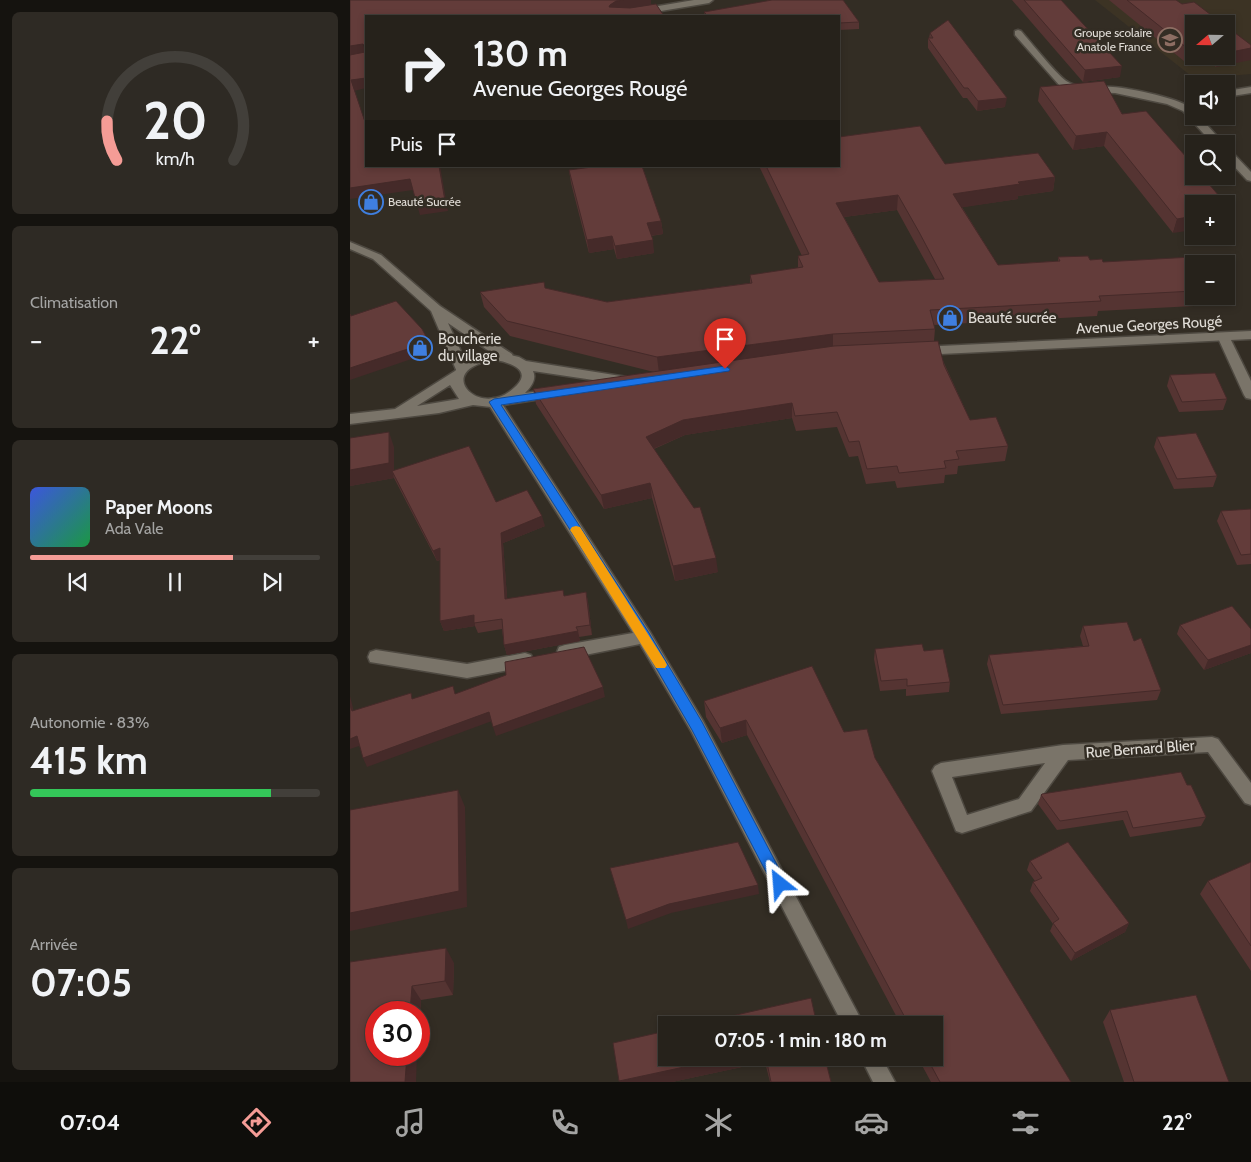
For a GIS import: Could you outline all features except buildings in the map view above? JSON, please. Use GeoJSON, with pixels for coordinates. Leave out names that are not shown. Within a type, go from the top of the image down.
{"type":"FeatureCollection","features":[{"type":"Feature","properties":{"kind":"street"},"geometry":{"type":"LineString","coordinates":[[623,15],[709,0]]}},
{"type":"Feature","properties":{"kind":"street"},"geometry":{"type":"LineString","coordinates":[[1018,33],[1063,84],[1084,89],[1115,90],[1170,102],[1186,109],[1211,135]]}},
{"type":"Feature","properties":{"kind":"street"},"geometry":{"type":"LineString","coordinates":[[1235,93],[1251,90]]}},
{"type":"Feature","properties":{"kind":"street"},"geometry":{"type":"LineString","coordinates":[[1170,102],[1185,100]]}},
{"type":"Feature","properties":{"kind":"street"},"geometry":{"type":"LineString","coordinates":[[1235,161],[1251,178]]}},
{"type":"Feature","properties":{"kind":"street"},"geometry":{"type":"LineString","coordinates":[[350,245],[377,257],[436,309],[507,357],[524,365],[585,376],[636,380],[587,388]]}},
{"type":"Feature","properties":{"kind":"street"},"geometry":{"type":"LineString","coordinates":[[436,309],[460,372],[455,382],[457,390],[462,396],[470,400]]}},
{"type":"Feature","properties":{"kind":"street","name":"Avenue Georges Rougé"},"geometry":{"type":"LineString","coordinates":[[911,352],[1224,338],[1251,335]]}},
{"type":"Feature","properties":{"kind":"street"},"geometry":{"type":"LineString","coordinates":[[1224,338],[1251,395]]}},
{"type":"Feature","properties":{"kind":"street"},"geometry":{"type":"LineString","coordinates":[[395,413],[474,361],[484,358],[507,357]]}},
{"type":"Feature","properties":{"kind":"street"},"geometry":{"type":"LineString","coordinates":[[500,401],[516,394],[528,379],[528,372],[524,365]]}},
{"type":"Feature","properties":{"kind":"street"},"geometry":{"type":"LineString","coordinates":[[350,419],[439,408],[470,400],[500,401],[569,391]]}},
{"type":"Feature","properties":{"kind":"street"},"geometry":{"type":"LineString","coordinates":[[500,401],[697,726],[849,1016]]}},
{"type":"Feature","properties":{"kind":"street"},"geometry":{"type":"LineString","coordinates":[[376,657],[467,671],[644,637]]}},
{"type":"Feature","properties":{"kind":"street","name":"Rue Bernard Blier"},"geometry":{"type":"LineString","coordinates":[[1063,754],[1025,805],[962,825],[941,772],[1063,754],[1212,744],[1251,797]]}},
{"type":"Feature","properties":{"kind":"street"},"geometry":{"type":"LineString","coordinates":[[875,1066],[884,1082]]}},
{"type":"Feature","properties":{"kind":"shaded area","name":"Groupe scolaire Anatole France"},"geometry":{"type":"Polygon","coordinates":[[[1095,0],[1251,0],[1251,74],[1190,75],[1095,0]]]}},
{"type":"Feature","properties":{"kind":"slow traffic"},"geometry":{"type":"LineString","coordinates":[[576,530],[661,665]]}},
{"type":"Feature","properties":{"kind":"place","name":"Groupe scolaire Anatole France"},"geometry":{"type":"Point","coordinates":[1170,40]}},
{"type":"Feature","properties":{"kind":"place","name":"Beauté Sucrée"},"geometry":{"type":"Point","coordinates":[371,202]}},
{"type":"Feature","properties":{"kind":"place","name":"Beauté sucrée"},"geometry":{"type":"Point","coordinates":[950,318]}},
{"type":"Feature","properties":{"kind":"place","name":"Boucherie du village"},"geometry":{"type":"Point","coordinates":[420,348]}},
{"type":"Feature","properties":{"kind":"route"},"geometry":{"type":"LineString","coordinates":[[725,369],[494,402],[644,637],[697,726],[780,884]]}}]}
